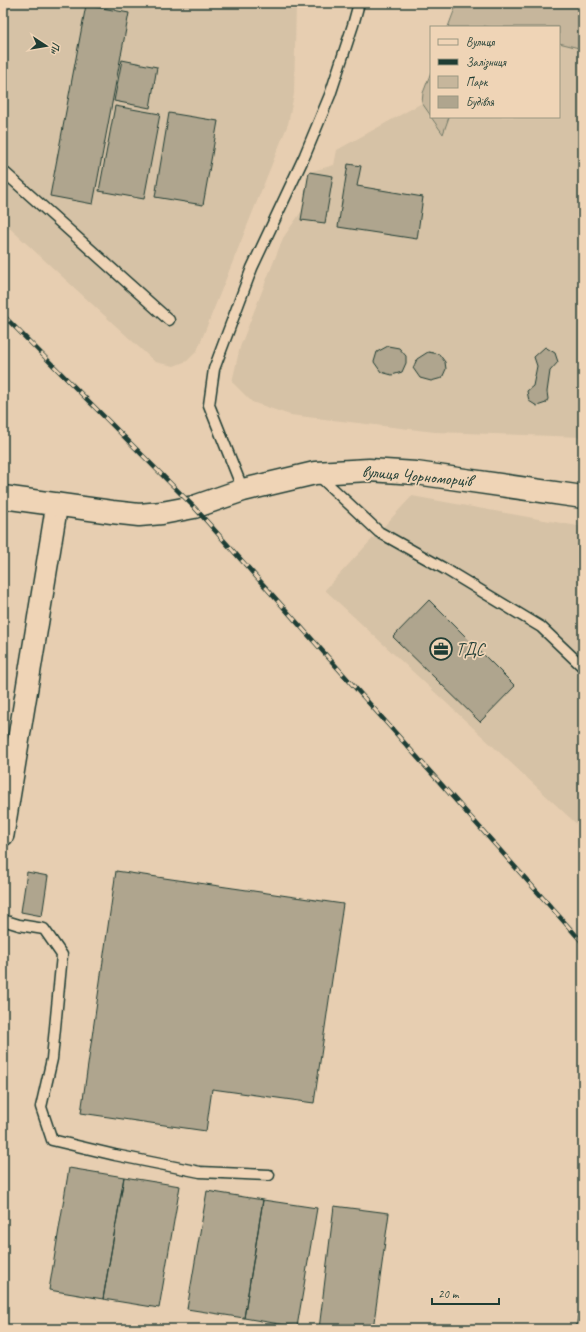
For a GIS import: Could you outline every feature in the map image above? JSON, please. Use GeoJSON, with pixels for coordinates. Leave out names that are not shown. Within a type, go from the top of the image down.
{"type":"FeatureCollection","features":[{"type":"Feature","properties":{"kind":"street","name":"вулиця Чорноморців"},"geometry":{"type":"LineString","coordinates":[[3,497],[139,515],[162,513],[194,507],[243,490],[315,473],[369,470],[416,472],[583,497]]}},
{"type":"Feature","properties":{"kind":"street"},"geometry":{"type":"LineString","coordinates":[[3,836],[57,504]]}},
{"type":"Feature","properties":{"kind":"lane"},"geometry":{"type":"LineString","coordinates":[[243,490],[209,405],[214,369],[252,268],[330,95],[359,3]]}},
{"type":"Feature","properties":{"kind":"lane"},"geometry":{"type":"LineString","coordinates":[[3,170],[169,320]]}},
{"type":"Feature","properties":{"kind":"lane"},"geometry":{"type":"LineString","coordinates":[[315,473],[379,532],[541,627],[583,667]]}},
{"type":"Feature","properties":{"kind":"lane"},"geometry":{"type":"LineString","coordinates":[[3,920],[19,925],[44,929],[62,955],[52,1059],[42,1107],[52,1140],[115,1155],[200,1172],[269,1175]]}},
{"type":"Feature","properties":{"kind":"shaded area"},"geometry":{"type":"Polygon","coordinates":[[[3,3],[296,3],[294,94],[288,124],[197,351],[187,361],[174,366],[155,362],[3,222],[3,3]]]}},
{"type":"Feature","properties":{"kind":"shaded area"},"geometry":{"type":"Polygon","coordinates":[[[560,43],[583,49],[583,437],[435,432],[290,415],[252,402],[232,382],[240,347],[283,238],[303,209],[309,172],[334,165],[337,150],[422,103],[430,115],[430,118],[432,118],[442,134],[449,118],[560,118],[560,43]]]}},
{"type":"Feature","properties":{"kind":"shaded area"},"geometry":{"type":"Polygon","coordinates":[[[412,496],[583,527],[583,830],[325,590],[412,496]]]}},
{"type":"Feature","properties":{"kind":"green space"},"geometry":{"type":"Polygon","coordinates":[[[457,3],[583,3],[583,49],[560,43],[560,26],[448,26],[457,3]]]}},
{"type":"Feature","properties":{"kind":"green space"},"geometry":{"type":"Polygon","coordinates":[[[430,75],[430,115],[422,103],[423,93],[430,75]]]}},
{"type":"Feature","properties":{"kind":"green space"},"geometry":{"type":"Polygon","coordinates":[[[432,118],[449,118],[443,134],[432,118]]]}},
{"type":"Feature","properties":{"kind":"building"},"geometry":{"type":"Polygon","coordinates":[[[111,3],[132,3],[131,7],[111,3]]]}},
{"type":"Feature","properties":{"kind":"building"},"geometry":{"type":"Polygon","coordinates":[[[86,5],[129,13],[93,204],[50,196],[86,5]]]}},
{"type":"Feature","properties":{"kind":"building"},"geometry":{"type":"Polygon","coordinates":[[[122,60],[157,67],[150,108],[114,101],[122,60]]]}},
{"type":"Feature","properties":{"kind":"building"},"geometry":{"type":"Polygon","coordinates":[[[115,106],[160,114],[144,199],[99,191],[115,106]]]}},
{"type":"Feature","properties":{"kind":"building"},"geometry":{"type":"Polygon","coordinates":[[[169,113],[218,121],[203,205],[155,197],[169,113]]]}},
{"type":"Feature","properties":{"kind":"building"},"geometry":{"type":"Polygon","coordinates":[[[348,164],[361,166],[357,186],[423,197],[417,239],[338,227],[348,164]]]}},
{"type":"Feature","properties":{"kind":"building"},"geometry":{"type":"Polygon","coordinates":[[[309,172],[333,176],[325,223],[301,220],[309,172]]]}},
{"type":"Feature","properties":{"kind":"building"},"geometry":{"type":"Polygon","coordinates":[[[388,346],[399,348],[406,356],[406,363],[402,372],[392,375],[381,372],[374,362],[377,352],[388,346]]]}},
{"type":"Feature","properties":{"kind":"building"},"geometry":{"type":"Polygon","coordinates":[[[545,347],[555,353],[558,362],[550,371],[547,392],[548,399],[546,403],[537,406],[529,401],[527,391],[533,386],[537,366],[534,357],[545,347]]]}},
{"type":"Feature","properties":{"kind":"building"},"geometry":{"type":"Polygon","coordinates":[[[428,352],[439,354],[445,362],[446,369],[442,378],[431,381],[420,378],[413,368],[417,359],[428,352]]]}},
{"type":"Feature","properties":{"kind":"building"},"geometry":{"type":"Polygon","coordinates":[[[429,600],[515,686],[480,722],[393,637],[429,600]]]}},
{"type":"Feature","properties":{"kind":"building"},"geometry":{"type":"Polygon","coordinates":[[[116,871],[343,904],[314,1103],[212,1089],[206,1131],[81,1113],[116,871]]]}},
{"type":"Feature","properties":{"kind":"building"},"geometry":{"type":"Polygon","coordinates":[[[27,872],[48,876],[42,916],[21,912],[27,872]]]}},
{"type":"Feature","properties":{"kind":"building"},"geometry":{"type":"Polygon","coordinates":[[[69,1168],[124,1177],[103,1299],[49,1290],[69,1168]]]}},
{"type":"Feature","properties":{"kind":"building"},"geometry":{"type":"Polygon","coordinates":[[[124,1177],[180,1186],[159,1308],[103,1299],[124,1177]]]}},
{"type":"Feature","properties":{"kind":"building"},"geometry":{"type":"Polygon","coordinates":[[[207,1191],[263,1200],[244,1318],[187,1309],[207,1191]]]}},
{"type":"Feature","properties":{"kind":"building"},"geometry":{"type":"Polygon","coordinates":[[[263,1200],[317,1208],[297,1327],[244,1318],[263,1200]]]}},
{"type":"Feature","properties":{"kind":"building"},"geometry":{"type":"Polygon","coordinates":[[[334,1206],[389,1213],[373,1329],[319,1329],[334,1206]]]}},
{"type":"Feature","properties":{"kind":"building"},"geometry":{"type":"Polygon","coordinates":[[[578,1316],[583,1317],[583,1329],[576,1329],[578,1316]]]}},
{"type":"Feature","properties":{"kind":"railway"},"geometry":{"type":"LineString","coordinates":[[3,315],[194,507],[583,943]]}},
{"type":"Feature","properties":{"kind":"place","name":"ТДС"},"geometry":{"type":"Point","coordinates":[441,649]}}]}
